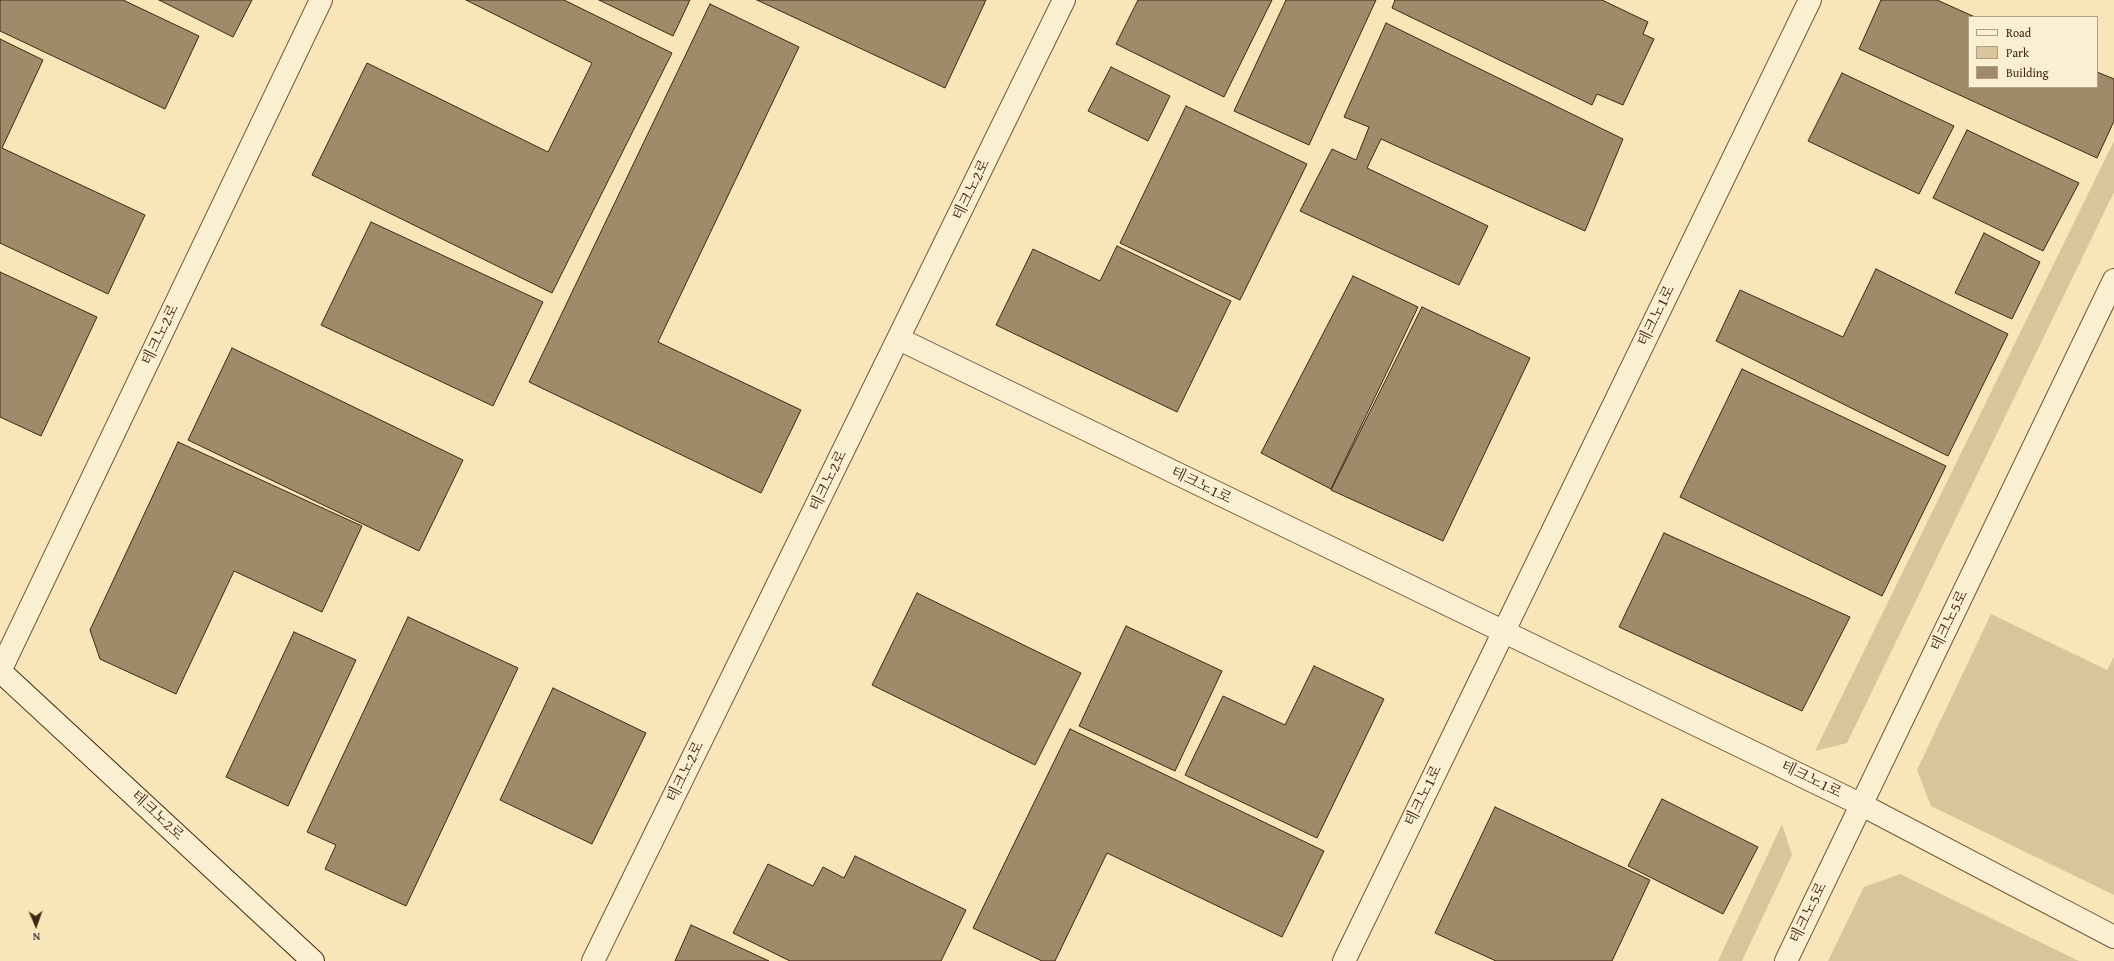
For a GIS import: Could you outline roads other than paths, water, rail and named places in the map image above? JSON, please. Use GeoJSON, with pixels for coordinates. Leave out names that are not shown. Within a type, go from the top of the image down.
{"type":"FeatureCollection","features":[{"type":"Feature","properties":{"kind":"street","name":"테크노2로"},"geometry":{"type":"LineString","coordinates":[[313,961],[0,671],[321,0]]}},
{"type":"Feature","properties":{"kind":"street","name":"테크노2로"},"geometry":{"type":"LineString","coordinates":[[593,961],[899,340],[1064,0]]}},
{"type":"Feature","properties":{"kind":"street","name":"테크노1로"},"geometry":{"type":"LineString","coordinates":[[1344,961],[1810,0]]}},
{"type":"Feature","properties":{"kind":"street","name":"테크노5로"},"geometry":{"type":"LineString","coordinates":[[1786,961],[2114,280]]}},
{"type":"Feature","properties":{"kind":"street","name":"테크노1로"},"geometry":{"type":"LineString","coordinates":[[899,340],[1862,805],[2114,937]]}}]}
